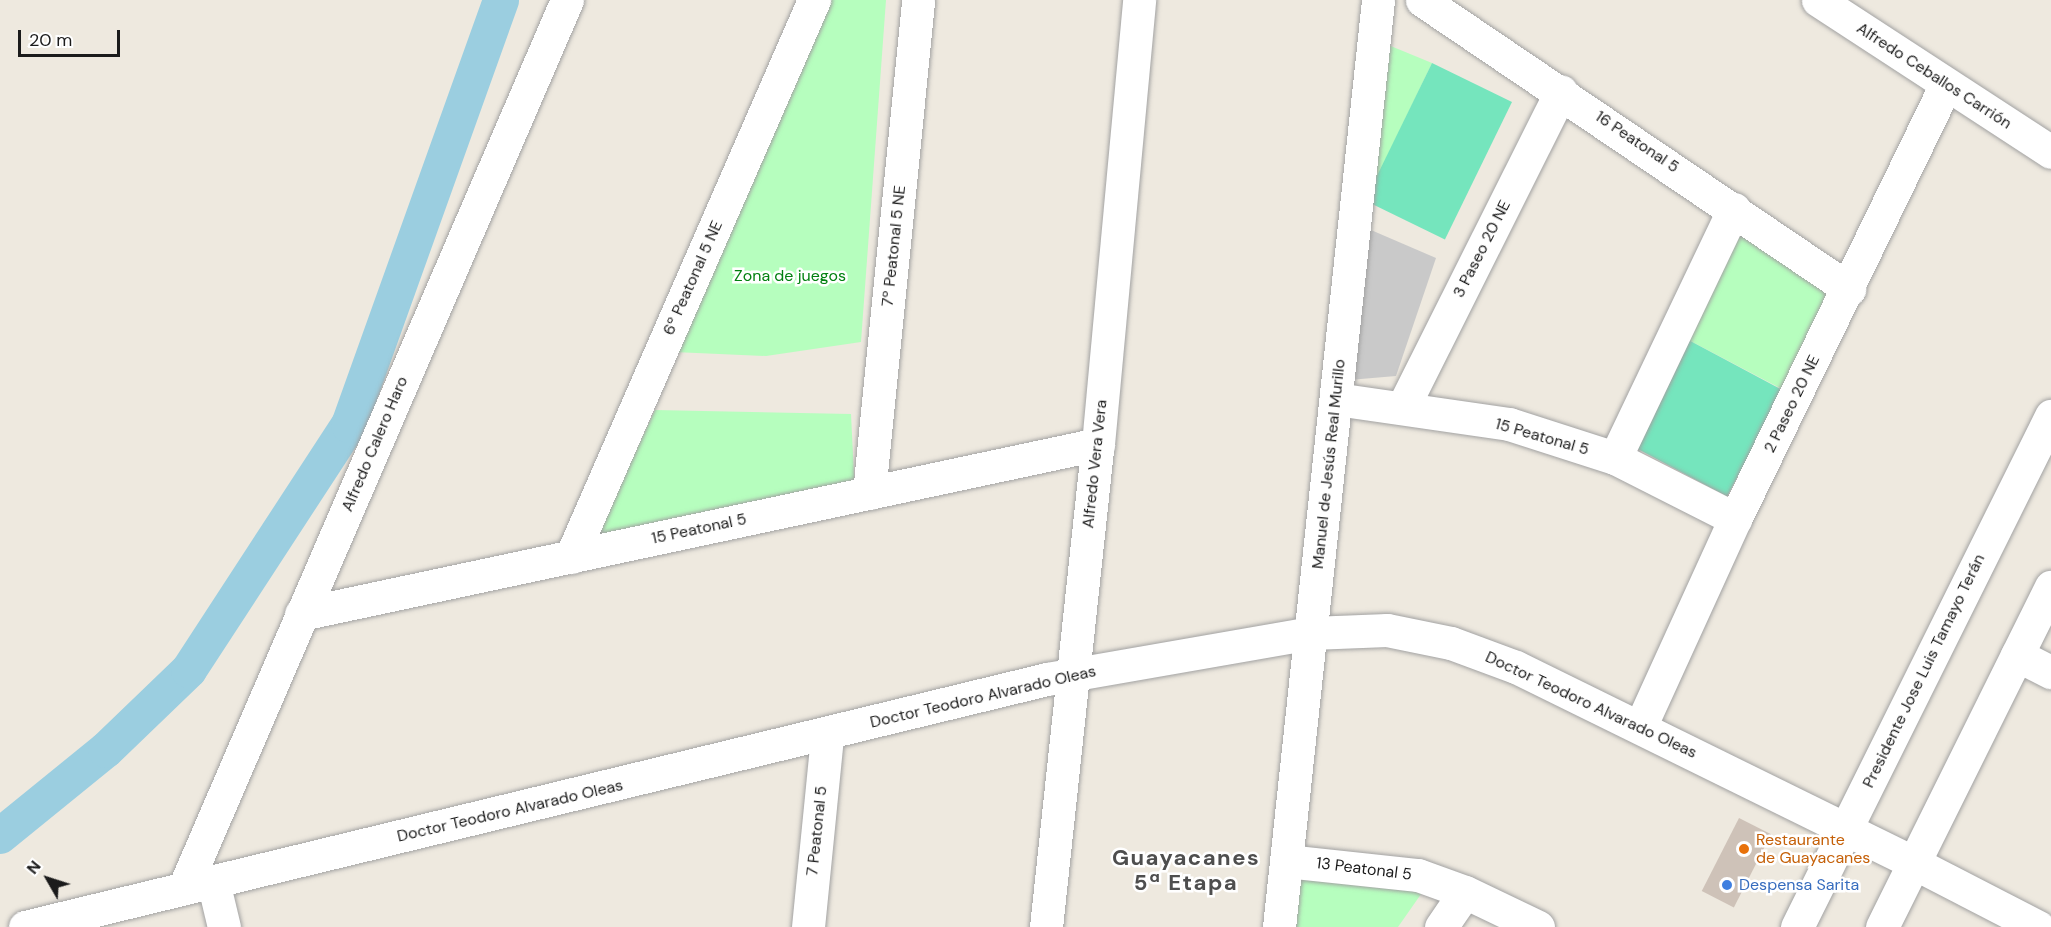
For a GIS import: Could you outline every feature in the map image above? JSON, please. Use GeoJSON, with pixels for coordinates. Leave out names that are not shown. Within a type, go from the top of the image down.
{"type":"FeatureCollection","features":[{"type":"Feature","properties":{"kind":"street","name":"Alfredo Calero Haro"},"geometry":{"type":"LineString","coordinates":[[199,885],[301,614],[567,0]]}},
{"type":"Feature","properties":{"kind":"street","name":"6º Peatonal 5 NE"},"geometry":{"type":"LineString","coordinates":[[571,557],[814,0]]}},
{"type":"Feature","properties":{"kind":"street","name":"7º Peatonal 5 NE"},"geometry":{"type":"LineString","coordinates":[[869,493],[918,0]]}},
{"type":"Feature","properties":{"kind":"street","name":"Alfredo Vera Vera"},"geometry":{"type":"LineString","coordinates":[[1046,927],[1098,444],[1139,0]]}},
{"type":"Feature","properties":{"kind":"street","name":"Manuel de Jesús Real Murillo"},"geometry":{"type":"LineString","coordinates":[[1279,927],[1378,0]]}},
{"type":"Feature","properties":{"kind":"street","name":"16 Peatonal 5"},"geometry":{"type":"LineString","coordinates":[[1422,0],[1734,208],[1849,289]]}},
{"type":"Feature","properties":{"kind":"street","name":"Alfredo Ceballos Carrión"},"geometry":{"type":"LineString","coordinates":[[1818,0],[2051,152]]}},
{"type":"Feature","properties":{"kind":"street","name":"2 Paseo 20 NE"},"geometry":{"type":"LineString","coordinates":[[1641,725],[1734,519],[1849,289],[1946,85]]}},
{"type":"Feature","properties":{"kind":"street","name":"3 Paseo 20 NE"},"geometry":{"type":"LineString","coordinates":[[1404,407],[1561,91]]}},
{"type":"Feature","properties":{"kind":"street"},"geometry":{"type":"LineString","coordinates":[[1615,458],[1734,208]]}},
{"type":"Feature","properties":{"kind":"street","name":"15 Peatonal 5"},"geometry":{"type":"LineString","coordinates":[[1336,399],[1404,407],[1509,424],[1615,458],[1734,519]]}},
{"type":"Feature","properties":{"kind":"street","name":"Presidente Jose Luis Tamayo Terán"},"geometry":{"type":"LineString","coordinates":[[1797,927],[2051,416]]}},
{"type":"Feature","properties":{"kind":"street","name":"15 Peatonal 5"},"geometry":{"type":"LineString","coordinates":[[301,614],[1098,444]]}},
{"type":"Feature","properties":{"kind":"street"},"geometry":{"type":"LineString","coordinates":[[1882,927],[2051,587]]}},
{"type":"Feature","properties":{"kind":"street","name":"Doctor Teodoro Alvarado Oleas"},"geometry":{"type":"LineString","coordinates":[[25,927],[1074,674],[1311,633],[1387,630],[1451,643],[1516,666],[1641,725],[2038,927]]}},
{"type":"Feature","properties":{"kind":"street"},"geometry":{"type":"LineString","coordinates":[[2017,655],[2051,672]]}},
{"type":"Feature","properties":{"kind":"street","name":"7 Peatonal 5"},"geometry":{"type":"LineString","coordinates":[[808,927],[827,735]]}},
{"type":"Feature","properties":{"kind":"street","name":"13 Peatonal 5"},"geometry":{"type":"LineString","coordinates":[[1286,861],[1418,875],[1465,892],[1538,927]]}},
{"type":"Feature","properties":{"kind":"street"},"geometry":{"type":"LineString","coordinates":[[199,885],[224,927]]}},
{"type":"Feature","properties":{"kind":"street"},"geometry":{"type":"LineString","coordinates":[[1440,927],[1465,892]]}},
{"type":"Feature","properties":{"kind":"shaded area"},"geometry":{"type":"Polygon","coordinates":[[[1364,227],[1436,258],[1396,376],[1349,380],[1364,227]]]}},
{"type":"Feature","properties":{"kind":"green space","name":"Zona de juegos"},"geometry":{"type":"Polygon","coordinates":[[[830,0],[886,0],[861,342],[766,356],[674,352],[830,0]]]}},
{"type":"Feature","properties":{"kind":"green space"},"geometry":{"type":"Polygon","coordinates":[[[1381,42],[1432,63],[1366,201],[1381,42]]]}},
{"type":"Feature","properties":{"kind":"green space"},"geometry":{"type":"Polygon","coordinates":[[[1432,63],[1512,102],[1445,240],[1365,201],[1432,63]]]}},
{"type":"Feature","properties":{"kind":"green space"},"geometry":{"type":"Polygon","coordinates":[[[1733,231],[1827,292],[1784,390],[1681,336],[1733,231]]]}},
{"type":"Feature","properties":{"kind":"green space"},"geometry":{"type":"Polygon","coordinates":[[[1681,336],[1783,390],[1727,496],[1625,442],[1681,336]]]}},
{"type":"Feature","properties":{"kind":"green space"},"geometry":{"type":"Polygon","coordinates":[[[655,410],[851,414],[855,496],[591,548],[655,410]]]}},
{"type":"Feature","properties":{"kind":"green space"},"geometry":{"type":"Polygon","coordinates":[[[1300,879],[1426,887],[1398,927],[1296,927],[1300,879]]]}},
{"type":"Feature","properties":{"kind":"building"},"geometry":{"type":"Polygon","coordinates":[[[1739,818],[1771,834],[1734,907],[1702,891],[1739,818]]]}},
{"type":"Feature","properties":{"kind":"waterway"},"geometry":{"type":"LineString","coordinates":[[0,836],[106,750],[189,670],[349,425],[501,0]]}},
{"type":"Feature","properties":{"kind":"place","name":"Restaurante de Guayacanes"},"geometry":{"type":"Point","coordinates":[1744,849]}},
{"type":"Feature","properties":{"kind":"place","name":"Despensa Sarita"},"geometry":{"type":"Point","coordinates":[1727,885]}},
{"type":"Feature","properties":{"kind":"district","name":"Guayacanes 5ª Etapa"},"geometry":{"type":"Point","coordinates":[1186,870]}}]}
